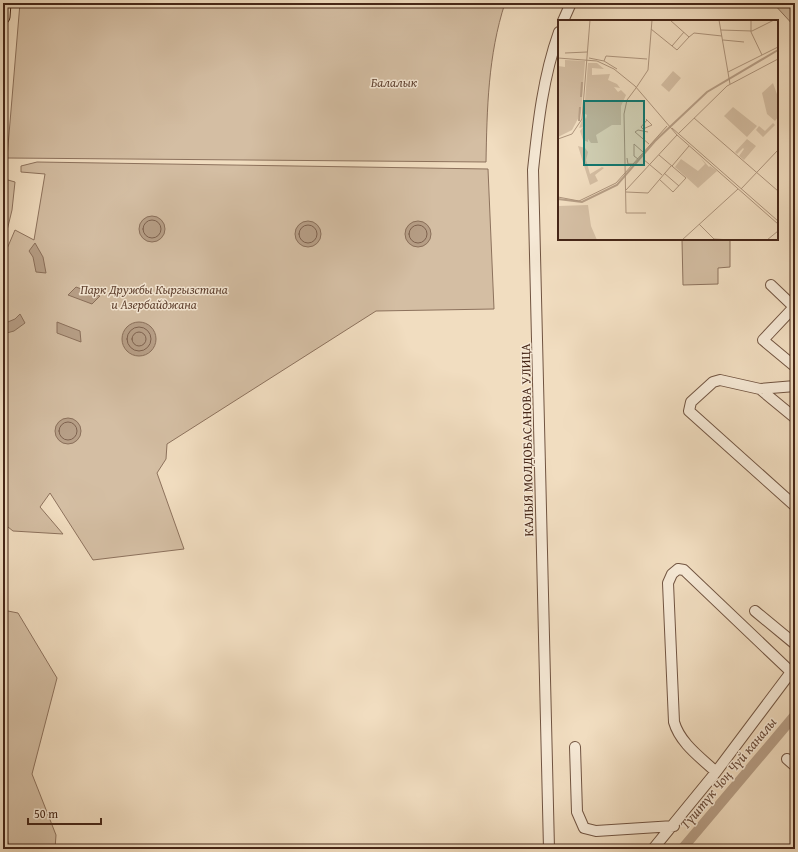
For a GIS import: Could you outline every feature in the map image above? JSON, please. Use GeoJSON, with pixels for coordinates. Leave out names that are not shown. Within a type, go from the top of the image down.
{"type":"FeatureCollection","features":[{"type":"Feature","properties":{"kind":"main road"},"geometry":{"type":"LineString","coordinates":[[3,17],[4,3]]}},
{"type":"Feature","properties":{"kind":"street"},"geometry":{"type":"LineString","coordinates":[[563,20],[571,3]]}},
{"type":"Feature","properties":{"kind":"street","name":"КАЛЫЯ МОЛДОБАСАНОВА УЛИЦА"},"geometry":{"type":"LineString","coordinates":[[549,849],[533,170],[543,86],[558,35]]}},
{"type":"Feature","properties":{"kind":"street"},"geometry":{"type":"LineString","coordinates":[[771,285],[794,306],[763,340],[793,365],[795,365]]}},
{"type":"Feature","properties":{"kind":"street"},"geometry":{"type":"LineString","coordinates":[[795,386],[760,389],[720,380],[713,382],[691,402],[689,411],[795,506]]}},
{"type":"Feature","properties":{"kind":"street"},"geometry":{"type":"LineString","coordinates":[[760,389],[795,418]]}},
{"type":"Feature","properties":{"kind":"street"},"geometry":{"type":"LineString","coordinates":[[653,849],[674,826],[716,772],[793,670],[684,570],[678,569],[672,574],[668,583],[674,722],[676,731],[686,744],[716,772]]}},
{"type":"Feature","properties":{"kind":"street"},"geometry":{"type":"LineString","coordinates":[[755,611],[795,644]]}},
{"type":"Feature","properties":{"kind":"street"},"geometry":{"type":"LineString","coordinates":[[575,747],[577,812],[584,828],[596,831],[674,826]]}},
{"type":"Feature","properties":{"kind":"street"},"geometry":{"type":"LineString","coordinates":[[787,760],[795,766]]}},
{"type":"Feature","properties":{"kind":"green space","name":"Балалык"},"geometry":{"type":"Polygon","coordinates":[[[20,3],[505,3],[499,23],[492,62],[488,102],[486,162],[7,158],[20,3]]]}},
{"type":"Feature","properties":{"kind":"green space"},"geometry":{"type":"Polygon","coordinates":[[[773,3],[795,3],[795,27],[773,3]]]}},
{"type":"Feature","properties":{"kind":"green space","name":"Парк Дружбы Кыргызстана и Азербайджана"},"geometry":{"type":"Polygon","coordinates":[[[37,162],[488,169],[494,309],[376,311],[167,444],[166,459],[157,473],[184,549],[93,560],[50,493],[40,507],[63,534],[13,531],[3,523],[3,258],[15,230],[34,240],[45,174],[21,172],[21,166],[37,162]]]}},
{"type":"Feature","properties":{"kind":"green space"},"geometry":{"type":"Polygon","coordinates":[[[8,180],[15,182],[12,210],[3,247],[3,184],[8,180]]]}},
{"type":"Feature","properties":{"kind":"green space"},"geometry":{"type":"Polygon","coordinates":[[[682,240],[730,240],[730,267],[718,268],[718,284],[683,285],[682,240]]]}},
{"type":"Feature","properties":{"kind":"green space"},"geometry":{"type":"Polygon","coordinates":[[[3,610],[18,613],[57,678],[32,774],[56,835],[55,849],[10,849],[3,825],[3,610]]]}},
{"type":"Feature","properties":{"kind":"water"},"geometry":{"type":"Polygon","coordinates":[[[152,216],[161,220],[165,229],[161,238],[152,242],[143,238],[139,229],[143,220],[152,216]]]}},
{"type":"Feature","properties":{"kind":"water"},"geometry":{"type":"Polygon","coordinates":[[[308,221],[317,225],[321,234],[317,243],[308,247],[299,243],[295,234],[299,225],[308,221]]]}},
{"type":"Feature","properties":{"kind":"water"},"geometry":{"type":"Polygon","coordinates":[[[418,221],[427,225],[431,234],[427,243],[418,247],[409,243],[405,234],[409,225],[418,221]]]}},
{"type":"Feature","properties":{"kind":"water"},"geometry":{"type":"Polygon","coordinates":[[[35,243],[43,257],[46,273],[36,272],[33,257],[29,251],[35,243]]]}},
{"type":"Feature","properties":{"kind":"water"},"geometry":{"type":"Polygon","coordinates":[[[76,287],[100,296],[92,304],[68,295],[76,287]]]}},
{"type":"Feature","properties":{"kind":"water"},"geometry":{"type":"Polygon","coordinates":[[[20,314],[25,323],[14,331],[3,334],[3,324],[15,319],[20,314]]]}},
{"type":"Feature","properties":{"kind":"water"},"geometry":{"type":"Polygon","coordinates":[[[57,322],[80,331],[81,342],[57,333],[57,322]]]}},
{"type":"Feature","properties":{"kind":"water"},"geometry":{"type":"Polygon","coordinates":[[[139,322],[151,327],[156,339],[151,351],[139,356],[127,351],[122,339],[127,327],[139,322]]]}},
{"type":"Feature","properties":{"kind":"water"},"geometry":{"type":"Polygon","coordinates":[[[68,418],[77,422],[81,431],[77,440],[68,444],[59,440],[55,431],[59,422],[68,418]]]}},
{"type":"Feature","properties":{"kind":"waterway","name":"Түштүк Чоң Чүй каналы"},"geometry":{"type":"LineString","coordinates":[[682,849],[795,715]]}}]}
